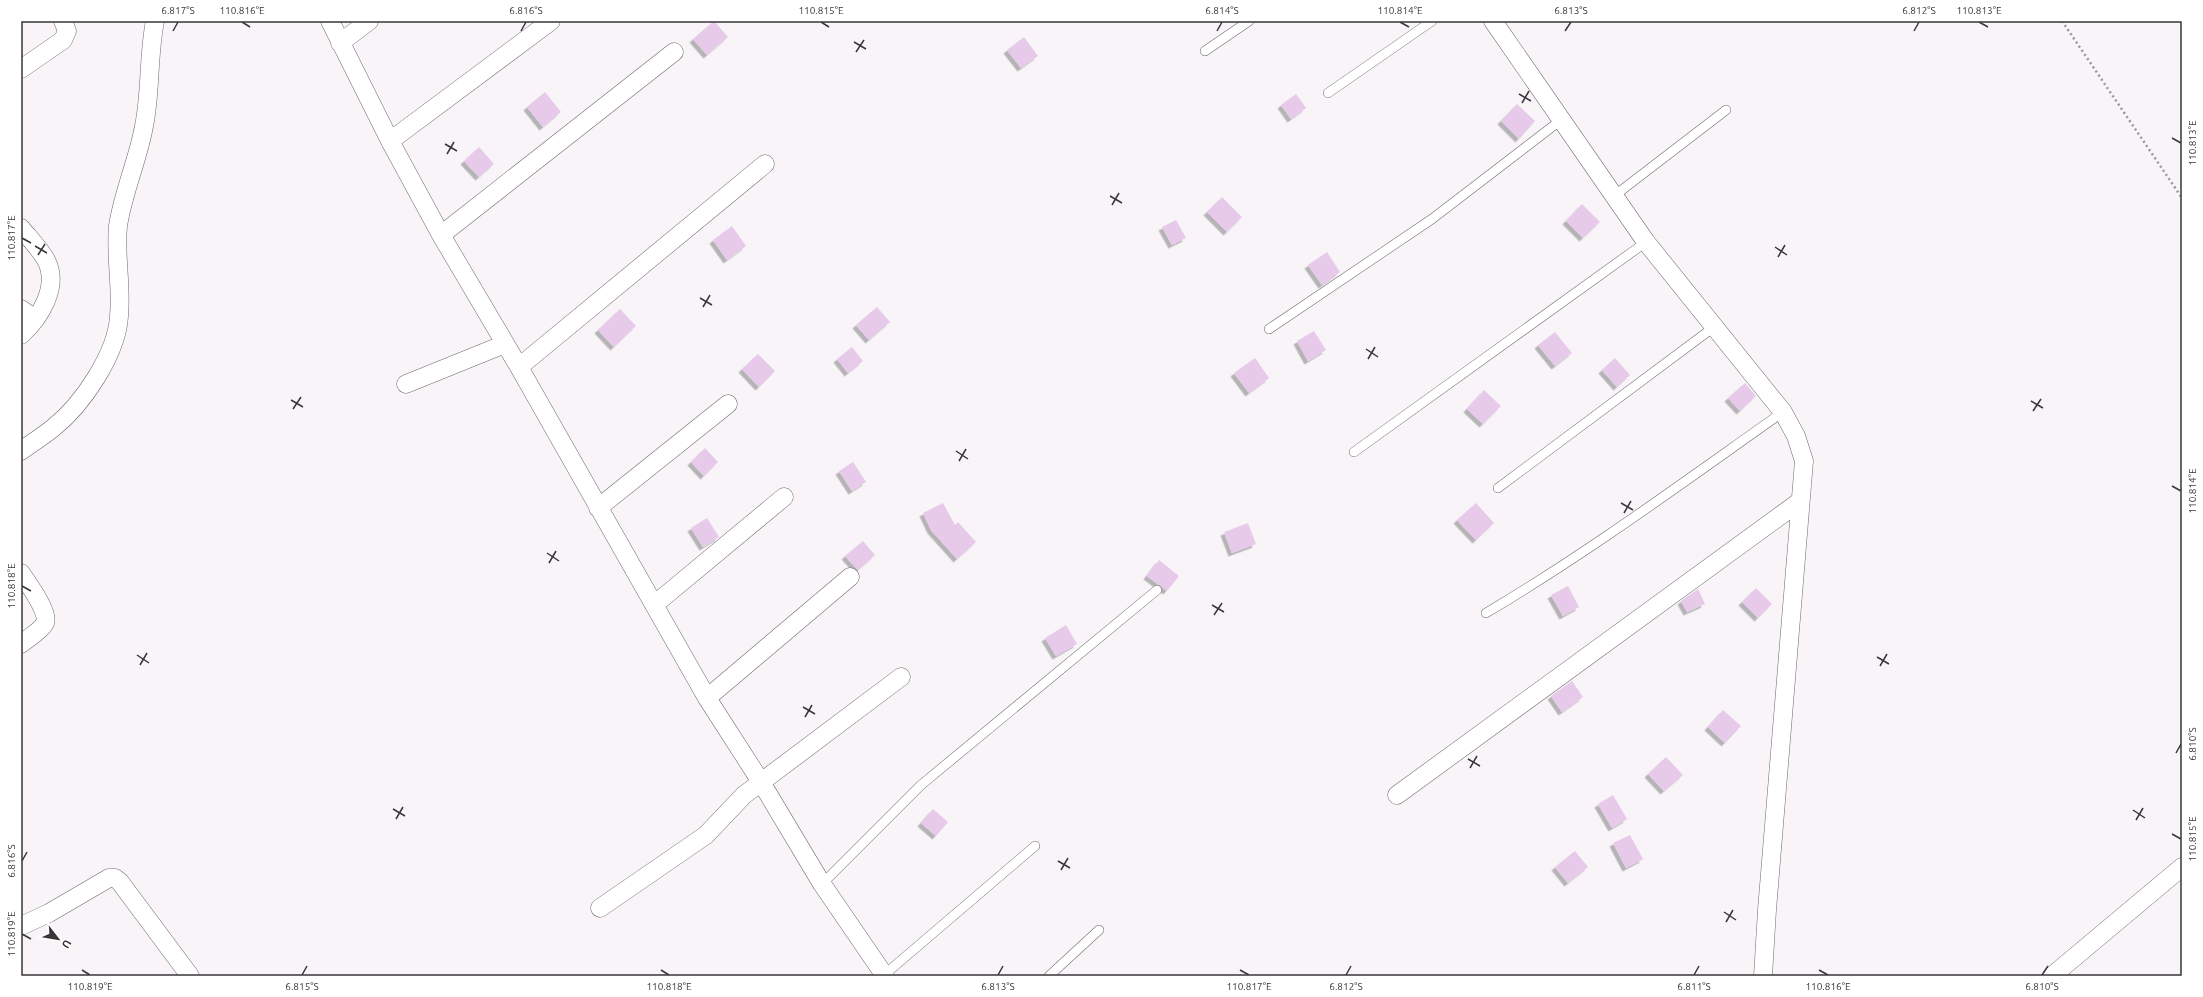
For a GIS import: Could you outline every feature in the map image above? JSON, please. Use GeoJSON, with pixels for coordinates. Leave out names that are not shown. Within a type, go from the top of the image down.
{"type":"FeatureCollection","features":[{"type":"Feature","properties":{"kind":"street"},"geometry":{"type":"LineString","coordinates":[[21,69],[63,40],[67,31],[63,21]]}},
{"type":"Feature","properties":{"kind":"street"},"geometry":{"type":"LineString","coordinates":[[21,450],[54,428],[71,411],[102,366],[114,341],[119,318],[120,300],[117,243],[119,224],[144,126],[155,21]]}},
{"type":"Feature","properties":{"kind":"street"},"geometry":{"type":"LineString","coordinates":[[330,21],[390,141],[441,235],[519,367],[707,698],[761,782],[822,884],[885,976]]}},
{"type":"Feature","properties":{"kind":"street"},"geometry":{"type":"LineString","coordinates":[[340,43],[369,21]]}},
{"type":"Feature","properties":{"kind":"street"},"geometry":{"type":"LineString","coordinates":[[390,141],[551,21]]}},
{"type":"Feature","properties":{"kind":"street"},"geometry":{"type":"LineString","coordinates":[[1493,21],[1646,242],[1783,412],[1796,436],[1804,460],[1799,502],[1763,976]]}},
{"type":"Feature","properties":{"kind":"street"},"geometry":{"type":"LineString","coordinates":[[441,235],[674,52]]}},
{"type":"Feature","properties":{"kind":"street"},"geometry":{"type":"LineString","coordinates":[[519,367],[765,164]]}},
{"type":"Feature","properties":{"kind":"street"},"geometry":{"type":"LineString","coordinates":[[21,228],[46,260],[50,274],[48,294],[44,305],[28,314],[21,335]]}},
{"type":"Feature","properties":{"kind":"street"},"geometry":{"type":"LineString","coordinates":[[406,384],[505,344]]}},
{"type":"Feature","properties":{"kind":"street"},"geometry":{"type":"LineString","coordinates":[[598,508],[728,404]]}},
{"type":"Feature","properties":{"kind":"street"},"geometry":{"type":"LineString","coordinates":[[654,605],[784,497]]}},
{"type":"Feature","properties":{"kind":"street"},"geometry":{"type":"LineString","coordinates":[[1397,795],[1799,502]]}},
{"type":"Feature","properties":{"kind":"street"},"geometry":{"type":"LineString","coordinates":[[21,573],[44,611],[47,619],[45,625],[21,644]]}},
{"type":"Feature","properties":{"kind":"street"},"geometry":{"type":"LineString","coordinates":[[707,698],[850,577]]}},
{"type":"Feature","properties":{"kind":"street"},"geometry":{"type":"LineString","coordinates":[[600,908],[706,835],[716,827],[737,802],[761,782],[901,677]]}},
{"type":"Feature","properties":{"kind":"street"},"geometry":{"type":"LineString","coordinates":[[2052,976],[2182,867]]}},
{"type":"Feature","properties":{"kind":"street"},"geometry":{"type":"LineString","coordinates":[[21,926],[48,913],[109,878],[115,878],[120,882],[190,976]]}},
{"type":"Feature","properties":{"kind":"lane"},"geometry":{"type":"LineString","coordinates":[[1205,52],[1249,21]]}},
{"type":"Feature","properties":{"kind":"lane"},"geometry":{"type":"LineString","coordinates":[[1328,93],[1432,21]]}},
{"type":"Feature","properties":{"kind":"lane"},"geometry":{"type":"LineString","coordinates":[[1614,196],[1726,110]]}},
{"type":"Feature","properties":{"kind":"lane"},"geometry":{"type":"LineString","coordinates":[[1269,328],[1432,219],[1561,120]]}},
{"type":"Feature","properties":{"kind":"lane"},"geometry":{"type":"LineString","coordinates":[[1354,452],[1646,242]]}},
{"type":"Feature","properties":{"kind":"lane"},"geometry":{"type":"LineString","coordinates":[[1498,488],[1714,327]]}},
{"type":"Feature","properties":{"kind":"lane"},"geometry":{"type":"LineString","coordinates":[[1486,613],[1550,575],[1614,532],[1783,412]]}},
{"type":"Feature","properties":{"kind":"lane"},"geometry":{"type":"LineString","coordinates":[[822,884],[921,785],[1156,590]]}},
{"type":"Feature","properties":{"kind":"lane"},"geometry":{"type":"LineString","coordinates":[[885,976],[1035,846]]}},
{"type":"Feature","properties":{"kind":"lane"},"geometry":{"type":"LineString","coordinates":[[1049,976],[1099,930]]}},
{"type":"Feature","properties":{"kind":"path"},"geometry":{"type":"LineString","coordinates":[[2062,21],[2182,198]]}},
{"type":"Feature","properties":{"kind":"building"},"geometry":{"type":"Polygon","coordinates":[[[714,21],[728,37],[707,55],[693,39],[714,21]]]}},
{"type":"Feature","properties":{"kind":"building"},"geometry":{"type":"Polygon","coordinates":[[[1024,37],[1038,56],[1021,68],[1007,50],[1024,37]]]}},
{"type":"Feature","properties":{"kind":"building"},"geometry":{"type":"Polygon","coordinates":[[[545,92],[561,112],[543,127],[527,107],[545,92]]]}},
{"type":"Feature","properties":{"kind":"building"},"geometry":{"type":"Polygon","coordinates":[[[1296,94],[1306,108],[1291,119],[1281,105],[1296,94]]]}},
{"type":"Feature","properties":{"kind":"building"},"geometry":{"type":"Polygon","coordinates":[[[1517,104],[1535,121],[1519,139],[1501,121],[1517,104]]]}},
{"type":"Feature","properties":{"kind":"building"},"geometry":{"type":"Polygon","coordinates":[[[479,147],[494,164],[479,177],[464,161],[479,147]]]}},
{"type":"Feature","properties":{"kind":"building"},"geometry":{"type":"Polygon","coordinates":[[[1222,197],[1242,217],[1227,232],[1207,212],[1222,197]]]}},
{"type":"Feature","properties":{"kind":"building"},"geometry":{"type":"Polygon","coordinates":[[[1582,204],[1600,222],[1583,238],[1566,221],[1582,204]]]}},
{"type":"Feature","properties":{"kind":"building"},"geometry":{"type":"Polygon","coordinates":[[[1176,220],[1186,238],[1172,245],[1162,227],[1176,220]]]}},
{"type":"Feature","properties":{"kind":"building"},"geometry":{"type":"Polygon","coordinates":[[[732,226],[746,246],[727,260],[713,240],[732,226]]]}},
{"type":"Feature","properties":{"kind":"building"},"geometry":{"type":"Polygon","coordinates":[[[1327,252],[1340,272],[1322,285],[1308,265],[1327,252]]]}},
{"type":"Feature","properties":{"kind":"building"},"geometry":{"type":"Polygon","coordinates":[[[877,307],[890,322],[869,340],[856,325],[877,307]]]}},
{"type":"Feature","properties":{"kind":"building"},"geometry":{"type":"Polygon","coordinates":[[[620,309],[636,326],[614,347],[598,330],[620,309]]]}},
{"type":"Feature","properties":{"kind":"building"},"geometry":{"type":"Polygon","coordinates":[[[1314,331],[1326,350],[1308,361],[1297,341],[1314,331]]]}},
{"type":"Feature","properties":{"kind":"building"},"geometry":{"type":"Polygon","coordinates":[[[1555,332],[1572,353],[1555,366],[1538,345],[1555,332]]]}},
{"type":"Feature","properties":{"kind":"building"},"geometry":{"type":"Polygon","coordinates":[[[852,347],[863,361],[848,373],[837,359],[852,347]]]}},
{"type":"Feature","properties":{"kind":"building"},"geometry":{"type":"Polygon","coordinates":[[[758,354],[775,371],[759,387],[742,369],[758,354]]]}},
{"type":"Feature","properties":{"kind":"building"},"geometry":{"type":"Polygon","coordinates":[[[1255,358],[1269,378],[1249,393],[1234,373],[1255,358]]]}},
{"type":"Feature","properties":{"kind":"building"},"geometry":{"type":"Polygon","coordinates":[[[1615,358],[1630,375],[1617,387],[1602,370],[1615,358]]]}},
{"type":"Feature","properties":{"kind":"building"},"geometry":{"type":"Polygon","coordinates":[[[1745,383],[1756,396],[1740,411],[1728,398],[1745,383]]]}},
{"type":"Feature","properties":{"kind":"building"},"geometry":{"type":"Polygon","coordinates":[[[1484,390],[1501,406],[1483,424],[1467,409],[1484,390]]]}},
{"type":"Feature","properties":{"kind":"building"},"geometry":{"type":"Polygon","coordinates":[[[705,448],[718,462],[704,476],[691,462],[705,448]]]}},
{"type":"Feature","properties":{"kind":"building"},"geometry":{"type":"Polygon","coordinates":[[[853,462],[866,482],[852,491],[839,471],[853,462]]]}},
{"type":"Feature","properties":{"kind":"building"},"geometry":{"type":"Polygon","coordinates":[[[943,503],[955,525],[958,522],[976,542],[957,559],[931,530],[923,513],[943,503]]]}},
{"type":"Feature","properties":{"kind":"building"},"geometry":{"type":"Polygon","coordinates":[[[1476,503],[1494,523],[1476,540],[1457,520],[1476,503]]]}},
{"type":"Feature","properties":{"kind":"building"},"geometry":{"type":"Polygon","coordinates":[[[707,518],[719,537],[703,547],[691,528],[707,518]]]}},
{"type":"Feature","properties":{"kind":"building"},"geometry":{"type":"Polygon","coordinates":[[[1248,523],[1256,544],[1232,553],[1224,532],[1248,523]]]}},
{"type":"Feature","properties":{"kind":"building"},"geometry":{"type":"Polygon","coordinates":[[[863,541],[875,555],[858,570],[845,556],[863,541]]]}},
{"type":"Feature","properties":{"kind":"building"},"geometry":{"type":"Polygon","coordinates":[[[1159,560],[1179,576],[1167,591],[1147,576],[1159,560]]]}},
{"type":"Feature","properties":{"kind":"building"},"geometry":{"type":"Polygon","coordinates":[[[1568,586],[1579,607],[1563,616],[1551,595],[1568,586]]]}},
{"type":"Feature","properties":{"kind":"building"},"geometry":{"type":"Polygon","coordinates":[[[1756,588],[1772,604],[1758,618],[1742,602],[1756,588]]]}},
{"type":"Feature","properties":{"kind":"building"},"geometry":{"type":"Polygon","coordinates":[[[1698,589],[1705,604],[1687,612],[1681,601],[1698,589]]]}},
{"type":"Feature","properties":{"kind":"building"},"geometry":{"type":"Polygon","coordinates":[[[1066,625],[1077,644],[1056,656],[1045,638],[1066,625]]]}},
{"type":"Feature","properties":{"kind":"building"},"geometry":{"type":"Polygon","coordinates":[[[1572,681],[1583,697],[1562,712],[1551,696],[1572,681]]]}},
{"type":"Feature","properties":{"kind":"building"},"geometry":{"type":"Polygon","coordinates":[[[1723,710],[1741,726],[1725,743],[1708,727],[1723,710]]]}},
{"type":"Feature","properties":{"kind":"building"},"geometry":{"type":"Polygon","coordinates":[[[1666,757],[1683,775],[1664,791],[1648,774],[1666,757]]]}},
{"type":"Feature","properties":{"kind":"building"},"geometry":{"type":"Polygon","coordinates":[[[1613,795],[1627,819],[1612,828],[1598,804],[1613,795]]]}},
{"type":"Feature","properties":{"kind":"building"},"geometry":{"type":"Polygon","coordinates":[[[933,809],[948,822],[936,836],[921,823],[933,809]]]}},
{"type":"Feature","properties":{"kind":"building"},"geometry":{"type":"Polygon","coordinates":[[[1630,835],[1643,859],[1626,868],[1613,843],[1630,835]]]}},
{"type":"Feature","properties":{"kind":"building"},"geometry":{"type":"Polygon","coordinates":[[[1575,851],[1588,867],[1568,883],[1555,867],[1575,851]]]}}]}
